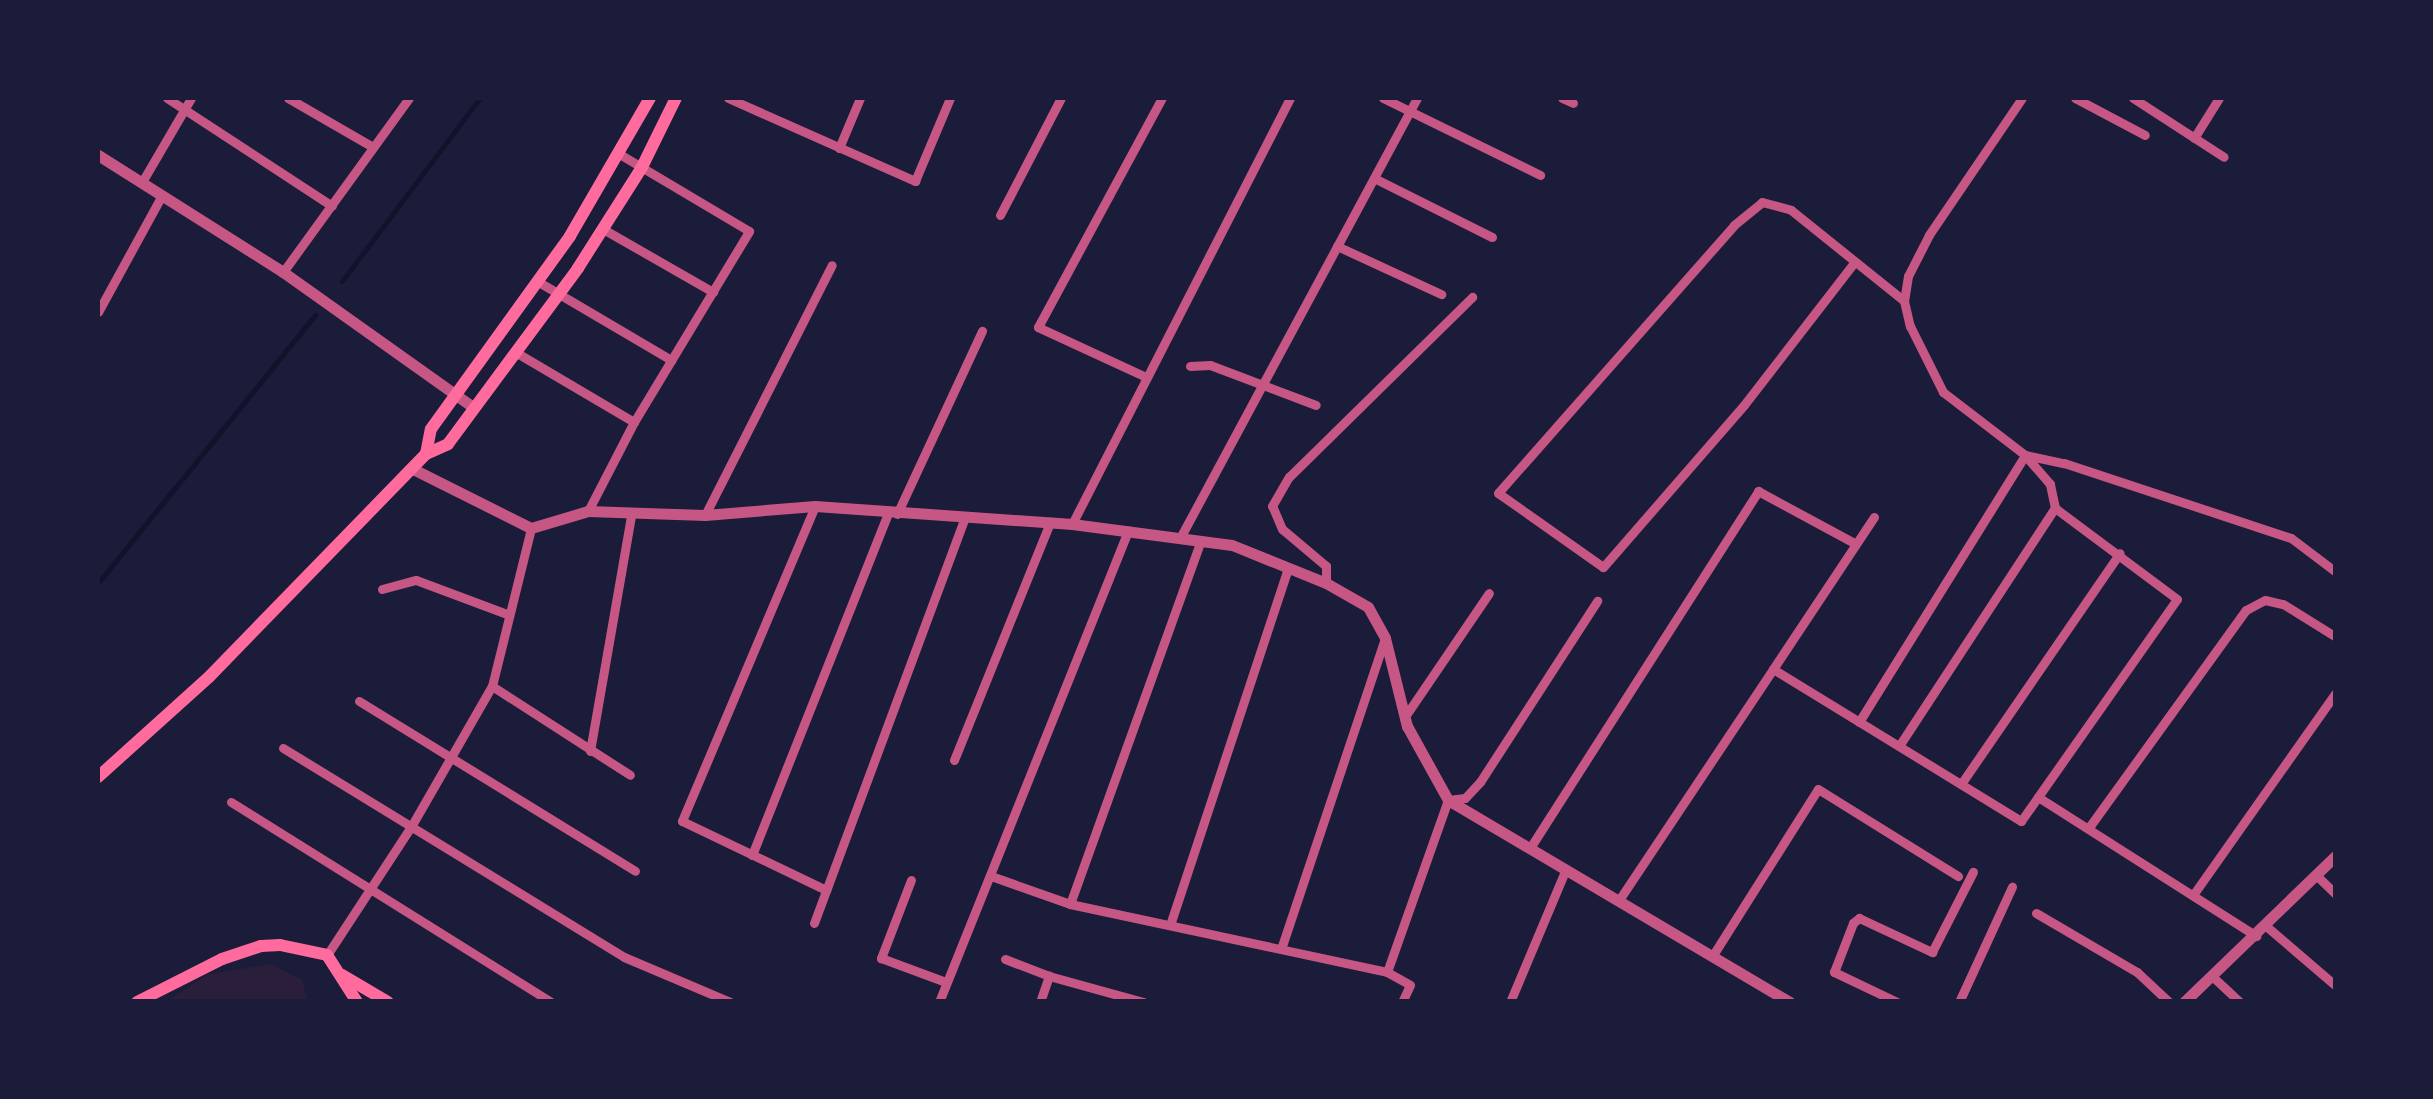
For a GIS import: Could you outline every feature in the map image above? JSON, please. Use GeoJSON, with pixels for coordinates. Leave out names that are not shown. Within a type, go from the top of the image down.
{"type":"FeatureCollection","features":[{"type":"Feature","properties":{"kind":"main road"},"geometry":{"type":"LineString","coordinates":[[426,454],[431,430],[538,282],[621,154],[650,98]]}},
{"type":"Feature","properties":{"kind":"main road"},"geometry":{"type":"LineString","coordinates":[[98,777],[209,676],[411,468],[426,454],[448,444],[604,230],[642,167],[676,98]]}},
{"type":"Feature","properties":{"kind":"main road"},"geometry":{"type":"LineString","coordinates":[[136,1002],[261,946],[294,947],[327,955],[357,1002]]}},
{"type":"Feature","properties":{"kind":"main road"},"geometry":{"type":"LineString","coordinates":[[340,974],[388,1002]]}},
{"type":"Feature","properties":{"kind":"street"},"geometry":{"type":"LineString","coordinates":[[167,98],[332,206]]}},
{"type":"Feature","properties":{"kind":"street"},"geometry":{"type":"LineString","coordinates":[[142,182],[191,98]]}},
{"type":"Feature","properties":{"kind":"street"},"geometry":{"type":"LineString","coordinates":[[288,98],[374,147]]}},
{"type":"Feature","properties":{"kind":"street"},"geometry":{"type":"LineString","coordinates":[[283,272],[408,98]]}},
{"type":"Feature","properties":{"kind":"street"},"geometry":{"type":"LineString","coordinates":[[728,98],[753,103],[839,148],[915,181],[950,98]]}},
{"type":"Feature","properties":{"kind":"street"},"geometry":{"type":"LineString","coordinates":[[839,148],[860,98]]}},
{"type":"Feature","properties":{"kind":"street"},"geometry":{"type":"LineString","coordinates":[[1000,215],[1061,98]]}},
{"type":"Feature","properties":{"kind":"street"},"geometry":{"type":"LineString","coordinates":[[1146,377],[1038,328],[1162,98]]}},
{"type":"Feature","properties":{"kind":"street"},"geometry":{"type":"LineString","coordinates":[[1072,524],[1290,98]]}},
{"type":"Feature","properties":{"kind":"street"},"geometry":{"type":"LineString","coordinates":[[1383,98],[1540,175]]}},
{"type":"Feature","properties":{"kind":"street"},"geometry":{"type":"LineString","coordinates":[[1180,538],[1417,98]]}},
{"type":"Feature","properties":{"kind":"street"},"geometry":{"type":"LineString","coordinates":[[1562,98],[1573,103]]}},
{"type":"Feature","properties":{"kind":"street"},"geometry":{"type":"LineString","coordinates":[[1773,669],[2021,821],[2177,599],[2120,552],[2055,508],[2050,484],[2025,455],[1942,392],[1910,326],[1904,301],[1908,276],[1929,234],[2022,98]]}},
{"type":"Feature","properties":{"kind":"street"},"geometry":{"type":"LineString","coordinates":[[2075,98],[2144,135]]}},
{"type":"Feature","properties":{"kind":"street"},"geometry":{"type":"LineString","coordinates":[[2194,138],[2219,98]]}},
{"type":"Feature","properties":{"kind":"street"},"geometry":{"type":"LineString","coordinates":[[2138,99],[2224,157]]}},
{"type":"Feature","properties":{"kind":"street"},"geometry":{"type":"LineString","coordinates":[[588,510],[634,422],[750,231],[621,154]]}},
{"type":"Feature","properties":{"kind":"street"},"geometry":{"type":"LineString","coordinates":[[98,155],[283,272],[473,406]]}},
{"type":"Feature","properties":{"kind":"street"},"geometry":{"type":"LineString","coordinates":[[1374,178],[1492,236]]}},
{"type":"Feature","properties":{"kind":"street"},"geometry":{"type":"LineString","coordinates":[[98,312],[162,194]]}},
{"type":"Feature","properties":{"kind":"street"},"geometry":{"type":"LineString","coordinates":[[1854,264],[1744,405],[1602,567],[1498,493],[1696,267],[1762,202],[1791,210],[1904,301]]}},
{"type":"Feature","properties":{"kind":"street"},"geometry":{"type":"LineString","coordinates":[[604,230],[713,292]]}},
{"type":"Feature","properties":{"kind":"street"},"geometry":{"type":"LineString","coordinates":[[1337,246],[1442,294]]}},
{"type":"Feature","properties":{"kind":"street"},"geometry":{"type":"LineString","coordinates":[[705,515],[832,265]]}},
{"type":"Feature","properties":{"kind":"street"},"geometry":{"type":"LineString","coordinates":[[538,282],[672,360]]}},
{"type":"Feature","properties":{"kind":"street"},"geometry":{"type":"LineString","coordinates":[[1326,583],[1326,566],[1282,528],[1272,506],[1289,478],[1472,298]]}},
{"type":"Feature","properties":{"kind":"street"},"geometry":{"type":"LineString","coordinates":[[752,855],[892,514],[982,332]]}},
{"type":"Feature","properties":{"kind":"street"},"geometry":{"type":"LineString","coordinates":[[518,352],[634,422]]}},
{"type":"Feature","properties":{"kind":"street"},"geometry":{"type":"LineString","coordinates":[[1190,366],[1210,366],[1316,406]]}},
{"type":"Feature","properties":{"kind":"street"},"geometry":{"type":"LineString","coordinates":[[2025,455],[2064,464],[2291,538],[2336,572]]}},
{"type":"Feature","properties":{"kind":"street"},"geometry":{"type":"LineString","coordinates":[[1859,722],[2025,455]]}},
{"type":"Feature","properties":{"kind":"street"},"geometry":{"type":"LineString","coordinates":[[411,468],[531,528],[588,510],[631,515],[705,515],[814,506],[1072,524],[1232,545],[1326,583],[1368,607],[1385,638],[1404,718],[1448,800],[1790,1002]]}},
{"type":"Feature","properties":{"kind":"street"},"geometry":{"type":"LineString","coordinates":[[1530,848],[1758,490],[1856,544]]}},
{"type":"Feature","properties":{"kind":"street"},"geometry":{"type":"LineString","coordinates":[[814,506],[682,821],[826,890]]}},
{"type":"Feature","properties":{"kind":"street"},"geometry":{"type":"LineString","coordinates":[[1898,746],[2055,508]]}},
{"type":"Feature","properties":{"kind":"street"},"geometry":{"type":"LineString","coordinates":[[590,751],[631,515]]}},
{"type":"Feature","properties":{"kind":"street"},"geometry":{"type":"LineString","coordinates":[[1619,900],[1874,517]]}},
{"type":"Feature","properties":{"kind":"street"},"geometry":{"type":"LineString","coordinates":[[814,923],[965,518]]}},
{"type":"Feature","properties":{"kind":"street"},"geometry":{"type":"LineString","coordinates":[[954,760],[1050,522]]}},
{"type":"Feature","properties":{"kind":"street"},"geometry":{"type":"LineString","coordinates":[[327,955],[412,826],[492,686],[531,528]]}},
{"type":"Feature","properties":{"kind":"street"},"geometry":{"type":"LineString","coordinates":[[939,1002],[1128,531]]}},
{"type":"Feature","properties":{"kind":"street"},"geometry":{"type":"LineString","coordinates":[[1070,904],[1201,541]]}},
{"type":"Feature","properties":{"kind":"street"},"geometry":{"type":"LineString","coordinates":[[1961,784],[2120,552]]}},
{"type":"Feature","properties":{"kind":"street"},"geometry":{"type":"LineString","coordinates":[[1170,925],[1288,568]]}},
{"type":"Feature","properties":{"kind":"street"},"geometry":{"type":"LineString","coordinates":[[382,589],[416,580],[507,614]]}},
{"type":"Feature","properties":{"kind":"street"},"geometry":{"type":"LineString","coordinates":[[1404,718],[1489,594]]}},
{"type":"Feature","properties":{"kind":"street"},"geometry":{"type":"LineString","coordinates":[[2090,826],[2246,610],[2265,600],[2283,604],[2336,637]]}},
{"type":"Feature","properties":{"kind":"street"},"geometry":{"type":"LineString","coordinates":[[1448,800],[1465,798],[1480,782],[1597,601]]}},
{"type":"Feature","properties":{"kind":"street"},"geometry":{"type":"LineString","coordinates":[[1282,946],[1385,638]]}},
{"type":"Feature","properties":{"kind":"street"},"geometry":{"type":"LineString","coordinates":[[492,686],[630,774]]}},
{"type":"Feature","properties":{"kind":"street"},"geometry":{"type":"LineString","coordinates":[[2193,895],[2336,692]]}},
{"type":"Feature","properties":{"kind":"street"},"geometry":{"type":"LineString","coordinates":[[359,701],[634,871]]}},
{"type":"Feature","properties":{"kind":"street"},"geometry":{"type":"LineString","coordinates":[[283,748],[624,957],[730,1002]]}},
{"type":"Feature","properties":{"kind":"street"},"geometry":{"type":"LineString","coordinates":[[1713,955],[1818,789],[1958,876]]}},
{"type":"Feature","properties":{"kind":"street"},"geometry":{"type":"LineString","coordinates":[[2038,796],[2256,936]]}},
{"type":"Feature","properties":{"kind":"street"},"geometry":{"type":"LineString","coordinates":[[1386,972],[1448,800]]}},
{"type":"Feature","properties":{"kind":"street"},"geometry":{"type":"LineString","coordinates":[[230,802],[551,1002]]}},
{"type":"Feature","properties":{"kind":"street"},"geometry":{"type":"LineString","coordinates":[[2184,1002],[2336,855]]}},
{"type":"Feature","properties":{"kind":"street"},"geometry":{"type":"LineString","coordinates":[[1510,1002],[1566,869]]}},
{"type":"Feature","properties":{"kind":"street"},"geometry":{"type":"LineString","coordinates":[[1897,1002],[1834,972],[1853,923],[1859,918],[1932,952],[1973,872]]}},
{"type":"Feature","properties":{"kind":"street"},"geometry":{"type":"LineString","coordinates":[[991,876],[1070,904],[1282,946],[1386,972],[1410,985],[1402,1002]]}},
{"type":"Feature","properties":{"kind":"street"},"geometry":{"type":"LineString","coordinates":[[2316,876],[2336,894]]}},
{"type":"Feature","properties":{"kind":"street"},"geometry":{"type":"LineString","coordinates":[[911,880],[881,958],[946,982]]}},
{"type":"Feature","properties":{"kind":"street"},"geometry":{"type":"LineString","coordinates":[[1960,1002],[2012,886]]}},
{"type":"Feature","properties":{"kind":"street"},"geometry":{"type":"LineString","coordinates":[[2036,913],[2136,972],[2169,1002]]}},
{"type":"Feature","properties":{"kind":"street"},"geometry":{"type":"LineString","coordinates":[[2266,926],[2336,986]]}},
{"type":"Feature","properties":{"kind":"street"},"geometry":{"type":"LineString","coordinates":[[1006,959],[1049,976],[1143,1002]]}},
{"type":"Feature","properties":{"kind":"street"},"geometry":{"type":"LineString","coordinates":[[1040,1002],[1049,976]]}},
{"type":"Feature","properties":{"kind":"street"},"geometry":{"type":"LineString","coordinates":[[2212,977],[2240,1002]]}},
{"type":"Feature","properties":{"kind":"shaded area"},"geometry":{"type":"Polygon","coordinates":[[[271,964],[302,980],[308,1001],[168,1001],[208,974],[271,964]]]}},
{"type":"Feature","properties":{"kind":"waterway"},"geometry":{"type":"LineString","coordinates":[[342,281],[480,98]]}},
{"type":"Feature","properties":{"kind":"waterway"},"geometry":{"type":"LineString","coordinates":[[98,583],[315,315]]}}]}
